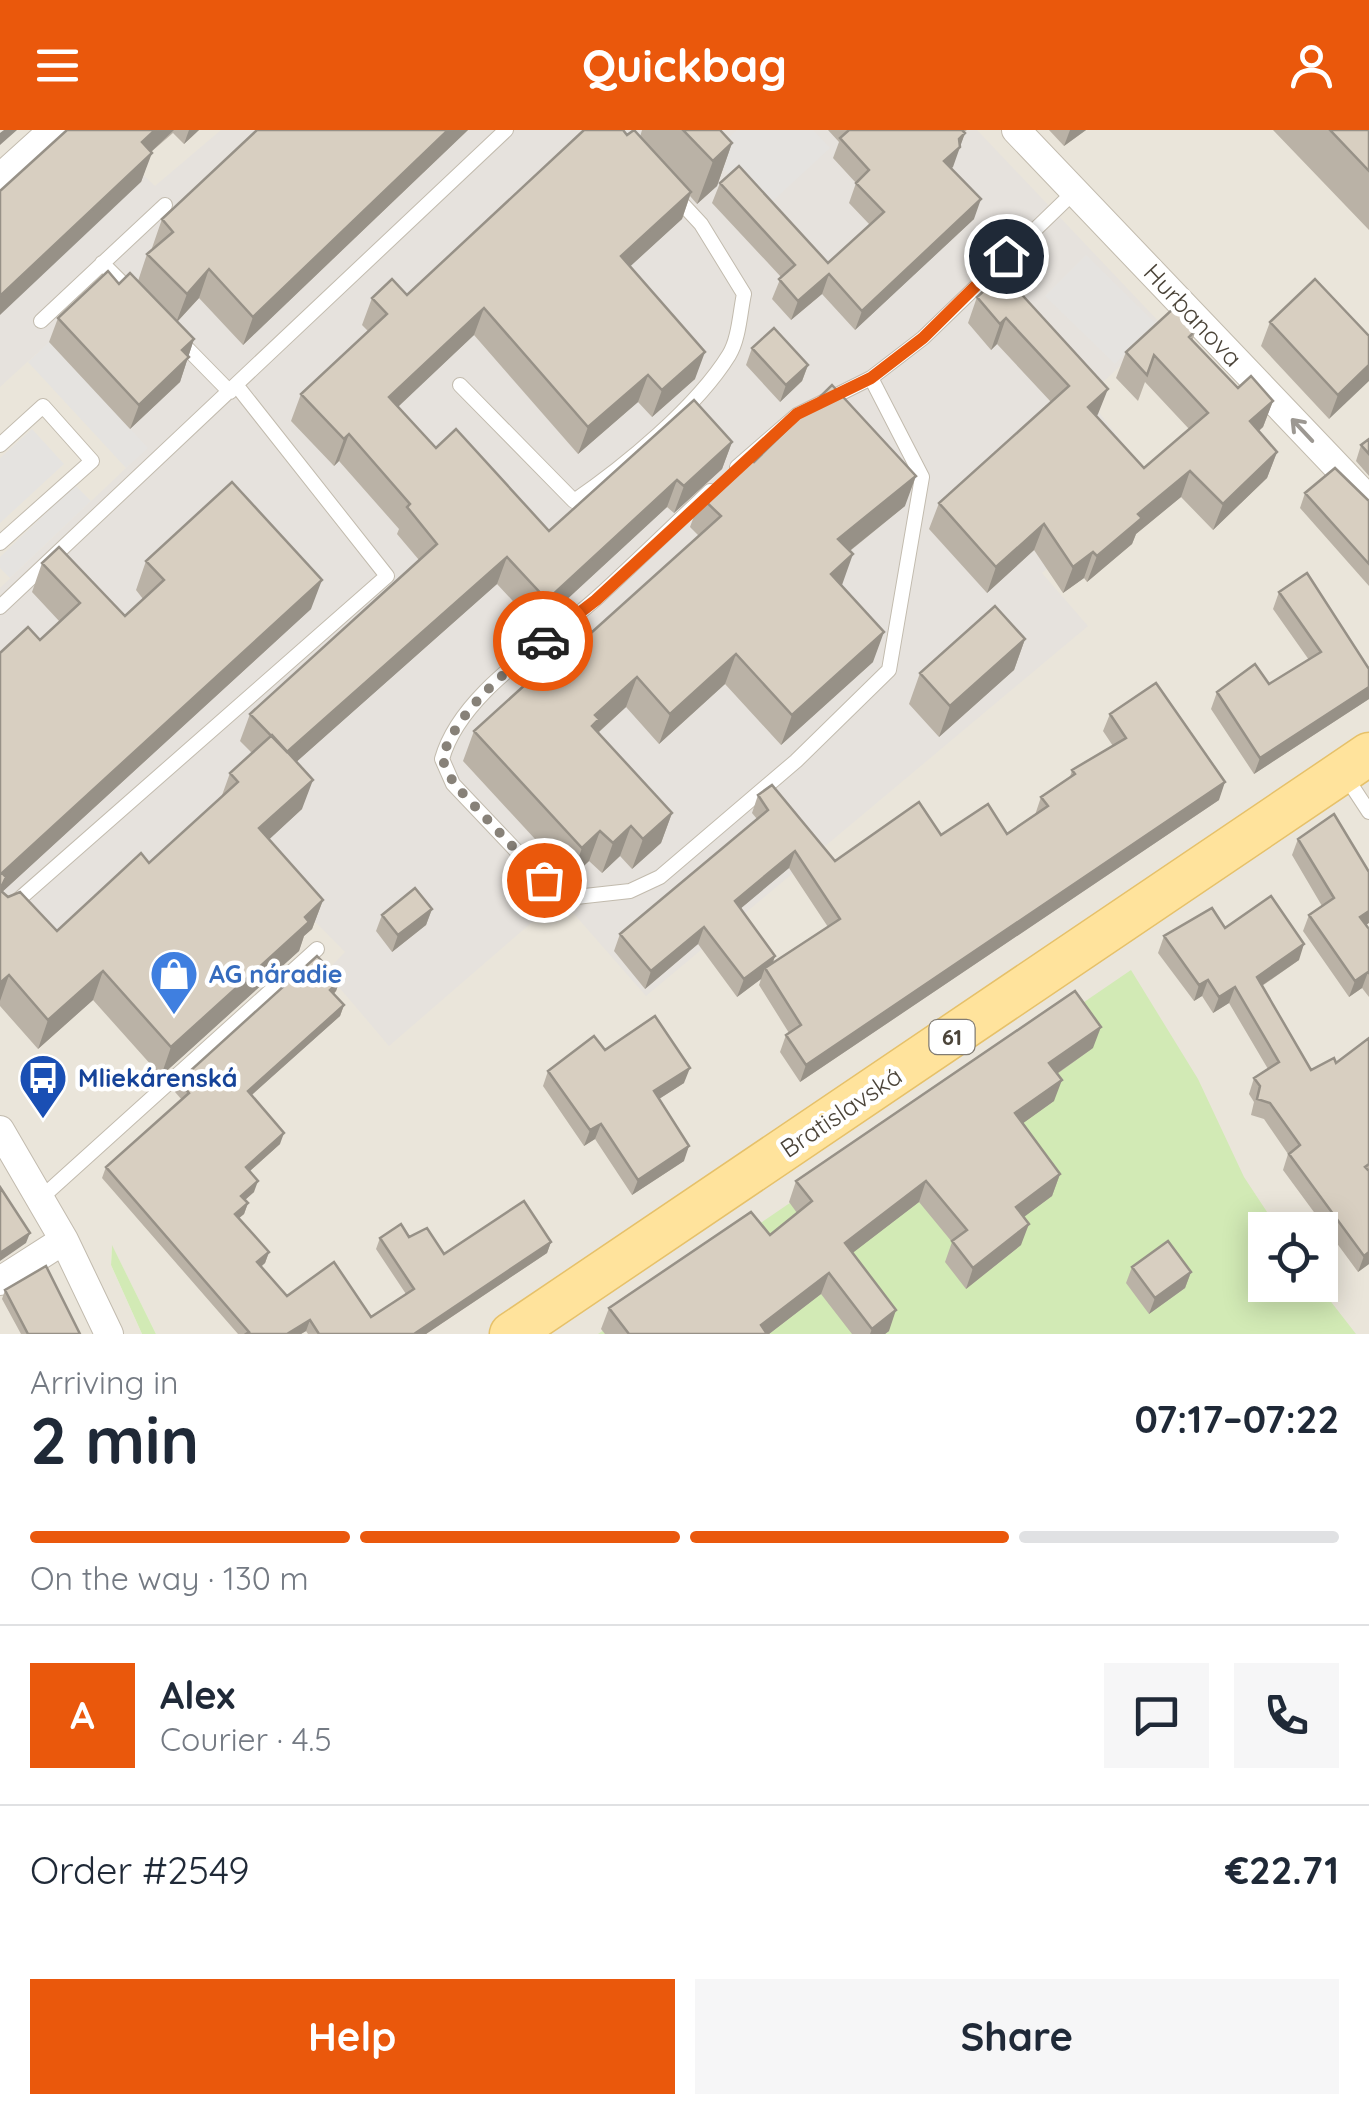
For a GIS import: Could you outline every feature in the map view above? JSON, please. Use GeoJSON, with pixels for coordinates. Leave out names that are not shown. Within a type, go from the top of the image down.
{"type":"FeatureCollection","features":[{"type":"Feature","properties":{"kind":"main road","name":"Bratislavská"},"geometry":{"type":"LineString","coordinates":[[526,1329],[1356,763]]}},
{"type":"Feature","properties":{"kind":"street"},"geometry":{"type":"LineString","coordinates":[[0,178],[53,130]]}},
{"type":"Feature","properties":{"kind":"street","name":"Hurbanova"},"geometry":{"type":"LineString","coordinates":[[1016,130],[1369,500]]}},
{"type":"Feature","properties":{"kind":"street"},"geometry":{"type":"LineString","coordinates":[[0,1130],[64,1240],[109,1334]]}},
{"type":"Feature","properties":{"kind":"street"},"geometry":{"type":"LineString","coordinates":[[0,1281],[64,1240]]}},
{"type":"Feature","properties":{"kind":"lane"},"geometry":{"type":"LineString","coordinates":[[0,607],[506,130]]}},
{"type":"Feature","properties":{"kind":"lane"},"geometry":{"type":"LineString","coordinates":[[460,385],[574,501],[694,398],[732,352],[744,294],[701,224],[663,184]]}},
{"type":"Feature","properties":{"kind":"lane"},"geometry":{"type":"LineString","coordinates":[[871,378],[922,478],[889,670],[796,761],[660,877],[630,890],[576,897],[544,880],[454,784],[442,759],[448,738],[512,666],[596,600],[797,414],[871,378],[923,338],[1075,191]]}},
{"type":"Feature","properties":{"kind":"lane"},"geometry":{"type":"LineString","coordinates":[[41,321],[165,205]]}},
{"type":"Feature","properties":{"kind":"lane"},"geometry":{"type":"LineString","coordinates":[[102,263],[140,302]]}},
{"type":"Feature","properties":{"kind":"lane"},"geometry":{"type":"LineString","coordinates":[[0,916],[386,576],[234,389],[166,328]]}},
{"type":"Feature","properties":{"kind":"lane"},"geometry":{"type":"LineString","coordinates":[[0,445],[43,406],[92,461],[0,543]]}},
{"type":"Feature","properties":{"kind":"lane"},"geometry":{"type":"LineString","coordinates":[[1356,763],[1369,812]]}},
{"type":"Feature","properties":{"kind":"lane"},"geometry":{"type":"LineString","coordinates":[[40,1199],[316,949]]}},
{"type":"Feature","properties":{"kind":"shaded area"},"geometry":{"type":"Polygon","coordinates":[[[0,130],[1369,130],[1369,1334],[156,1334],[112,1246],[111,1265],[142,1334],[0,1334],[0,130]]]}},
{"type":"Feature","properties":{"kind":"shaded area"},"geometry":{"type":"Polygon","coordinates":[[[96,130],[155,186],[221,130],[977,130],[1163,326],[1087,397],[1151,479],[1042,573],[1088,626],[646,996],[560,898],[389,1046],[326,972],[345,952],[270,876],[124,1011],[0,937],[0,588],[147,448],[49,342],[0,387],[0,214],[96,130]]]}},
{"type":"Feature","properties":{"kind":"shaded area"},"geometry":{"type":"Polygon","coordinates":[[[737,130],[813,130],[830,148],[763,210],[710,155],[737,130]]]}},
{"type":"Feature","properties":{"kind":"shaded area"},"geometry":{"type":"Polygon","coordinates":[[[1086,255],[1155,323],[1115,364],[1045,296],[1086,255]]]}},
{"type":"Feature","properties":{"kind":"shaded area"},"geometry":{"type":"Polygon","coordinates":[[[49,342],[148,448],[126,468],[28,362],[49,342]]]}},
{"type":"Feature","properties":{"kind":"shaded area"},"geometry":{"type":"Polygon","coordinates":[[[32,429],[64,464],[0,523],[0,458],[32,429]]]}},
{"type":"Feature","properties":{"kind":"shaded area"},"geometry":{"type":"Polygon","coordinates":[[[75,485],[91,501],[10,578],[0,568],[0,557],[75,485]]]}},
{"type":"Feature","properties":{"kind":"green space"},"geometry":{"type":"Polygon","coordinates":[[[1131,970],[1198,1079],[1244,1177],[1267,1212],[1248,1212],[1248,1302],[1331,1302],[1356,1334],[598,1334],[1131,970]]]}},
{"type":"Feature","properties":{"kind":"green space"},"geometry":{"type":"Polygon","coordinates":[[[112,1245],[156,1334],[142,1334],[111,1265],[112,1245]]]}},
{"type":"Feature","properties":{"kind":"building"},"geometry":{"type":"Polygon","coordinates":[[[67,130],[155,130],[142,142],[152,153],[0,296],[0,191],[67,130]]]}},
{"type":"Feature","properties":{"kind":"building"},"geometry":{"type":"Polygon","coordinates":[[[257,130],[448,130],[253,317],[209,269],[187,294],[147,254],[173,232],[162,219],[257,130]]]}},
{"type":"Feature","properties":{"kind":"building"},"geometry":{"type":"Polygon","coordinates":[[[584,130],[623,130],[627,135],[634,130],[691,192],[621,256],[705,352],[662,390],[648,375],[588,427],[484,308],[389,397],[436,448],[456,429],[549,531],[694,400],[732,442],[684,486],[677,480],[547,600],[507,557],[287,752],[250,714],[437,544],[407,507],[410,504],[349,434],[344,439],[301,394],[387,314],[372,298],[392,279],[407,295],[584,130]]]}},
{"type":"Feature","properties":{"kind":"building"},"geometry":{"type":"Polygon","coordinates":[[[683,130],[720,130],[732,143],[713,161],[683,130]]]}},
{"type":"Feature","properties":{"kind":"building"},"geometry":{"type":"Polygon","coordinates":[[[849,130],[962,130],[965,133],[959,139],[960,147],[944,161],[981,199],[862,311],[829,274],[798,301],[779,279],[795,265],[720,183],[739,166],[828,263],[884,212],[856,183],[869,170],[840,138],[849,130]]]}},
{"type":"Feature","properties":{"kind":"building"},"geometry":{"type":"Polygon","coordinates":[[[1330,130],[1369,130],[1369,171],[1330,130]]]}},
{"type":"Feature","properties":{"kind":"building"},"geometry":{"type":"Polygon","coordinates":[[[108,271],[119,284],[130,273],[194,339],[182,350],[189,357],[139,405],[58,318],[108,271]]]}},
{"type":"Feature","properties":{"kind":"building"},"geometry":{"type":"Polygon","coordinates":[[[1003,274],[1108,389],[1088,407],[1144,468],[1208,413],[1154,355],[1147,375],[1126,352],[1175,307],[1196,330],[1189,337],[1238,388],[1251,376],[1273,401],[1250,421],[1277,452],[1223,504],[1190,471],[1138,514],[1142,518],[1097,556],[1093,552],[1073,567],[1044,524],[996,567],[939,503],[1069,386],[1006,318],[1000,324],[977,297],[1003,274]]]}},
{"type":"Feature","properties":{"kind":"building"},"geometry":{"type":"Polygon","coordinates":[[[1315,279],[1369,336],[1369,365],[1338,395],[1270,322],[1315,279]]]}},
{"type":"Feature","properties":{"kind":"building"},"geometry":{"type":"Polygon","coordinates":[[[774,328],[808,365],[786,385],[752,348],[774,328]]]}},
{"type":"Feature","properties":{"kind":"building"},"geometry":{"type":"Polygon","coordinates":[[[832,385],[916,476],[838,539],[853,554],[831,574],[884,632],[792,715],[736,654],[670,714],[637,677],[595,715],[599,719],[592,726],[672,813],[643,839],[631,826],[613,843],[600,831],[582,848],[474,731],[548,664],[551,669],[721,516],[701,497],[747,455],[754,462],[832,385]]]}},
{"type":"Feature","properties":{"kind":"building"},"geometry":{"type":"Polygon","coordinates":[[[1335,468],[1369,501],[1369,564],[1305,493],[1335,468]]]}},
{"type":"Feature","properties":{"kind":"building"},"geometry":{"type":"Polygon","coordinates":[[[232,482],[322,580],[2,873],[6,877],[0,890],[0,653],[28,627],[40,640],[80,603],[42,563],[59,547],[125,616],[164,580],[146,561],[232,482]]]}},
{"type":"Feature","properties":{"kind":"building"},"geometry":{"type":"Polygon","coordinates":[[[1307,573],[1369,669],[1369,687],[1260,758],[1217,692],[1255,664],[1269,684],[1321,652],[1279,592],[1307,573]]]}},
{"type":"Feature","properties":{"kind":"building"},"geometry":{"type":"Polygon","coordinates":[[[995,606],[1025,639],[950,706],[920,673],[995,606]]]}},
{"type":"Feature","properties":{"kind":"building"},"geometry":{"type":"Polygon","coordinates":[[[1156,683],[1225,782],[806,1065],[786,1035],[801,1025],[765,968],[840,919],[795,851],[735,901],[775,956],[744,979],[704,927],[651,971],[620,934],[768,810],[758,795],[772,785],[835,861],[919,802],[941,835],[988,804],[1007,834],[1048,806],[1041,797],[1075,774],[1072,770],[1126,738],[1110,714],[1156,683]]]}},
{"type":"Feature","properties":{"kind":"building"},"geometry":{"type":"Polygon","coordinates":[[[272,735],[313,780],[259,828],[323,900],[305,917],[309,922],[171,1047],[103,971],[48,1020],[9,975],[0,983],[0,890],[8,897],[20,892],[57,931],[141,853],[149,863],[238,782],[230,773],[272,735]]]}},
{"type":"Feature","properties":{"kind":"building"},"geometry":{"type":"Polygon","coordinates":[[[1334,814],[1369,872],[1369,911],[1360,917],[1369,929],[1369,973],[1355,981],[1309,915],[1334,898],[1298,839],[1334,814]]]}},
{"type":"Feature","properties":{"kind":"building"},"geometry":{"type":"Polygon","coordinates":[[[415,888],[432,909],[398,935],[382,915],[415,888]]]}},
{"type":"Feature","properties":{"kind":"building"},"geometry":{"type":"Polygon","coordinates":[[[1271,896],[1304,944],[1257,977],[1311,1070],[1334,1058],[1336,1063],[1369,1038],[1369,1164],[1365,1167],[1369,1171],[1369,1252],[1364,1256],[1338,1221],[1338,1212],[1332,1212],[1289,1154],[1300,1145],[1270,1103],[1257,1099],[1260,1086],[1254,1078],[1279,1062],[1235,987],[1219,997],[1208,980],[1199,985],[1164,936],[1212,908],[1225,928],[1271,896]]]}},
{"type":"Feature","properties":{"kind":"building"},"geometry":{"type":"Polygon","coordinates":[[[317,956],[340,980],[330,990],[344,1005],[248,1091],[284,1133],[246,1167],[258,1181],[241,1196],[248,1203],[235,1214],[269,1252],[257,1262],[287,1296],[334,1262],[371,1317],[414,1289],[380,1238],[401,1224],[409,1237],[427,1228],[444,1254],[524,1201],[551,1242],[414,1334],[319,1334],[310,1320],[287,1334],[246,1334],[249,1332],[106,1167],[189,1093],[179,1081],[317,956]]]}},
{"type":"Feature","properties":{"kind":"building"},"geometry":{"type":"Polygon","coordinates":[[[1075,991],[1101,1027],[1049,1063],[1062,1080],[1015,1113],[1060,1174],[1016,1207],[1029,1224],[973,1268],[952,1241],[967,1230],[926,1181],[845,1243],[896,1310],[872,1329],[829,1273],[761,1325],[767,1334],[629,1334],[609,1308],[751,1212],[770,1235],[812,1201],[796,1181],[1075,991]]]}},
{"type":"Feature","properties":{"kind":"building"},"geometry":{"type":"Polygon","coordinates":[[[655,1016],[690,1068],[654,1091],[689,1146],[638,1180],[601,1124],[590,1130],[548,1071],[594,1036],[605,1050],[655,1016]]]}},
{"type":"Feature","properties":{"kind":"building"},"geometry":{"type":"Polygon","coordinates":[[[0,1187],[30,1233],[0,1253],[0,1187]]]}},
{"type":"Feature","properties":{"kind":"building"},"geometry":{"type":"Polygon","coordinates":[[[1168,1241],[1191,1272],[1155,1298],[1132,1267],[1168,1241]]]}},
{"type":"Feature","properties":{"kind":"building"},"geometry":{"type":"Polygon","coordinates":[[[46,1266],[80,1334],[28,1334],[5,1290],[46,1266]]]}},
{"type":"Feature","properties":{"kind":"way so far"},"geometry":{"type":"LineString","coordinates":[[543,641],[512,666],[448,738],[442,759],[454,784],[544,880]]}},
{"type":"Feature","properties":{"kind":"place","name":"AG náradie"},"geometry":{"type":"Point","coordinates":[174,1016]}},
{"type":"Feature","properties":{"kind":"place","name":"Mliekárenská"},"geometry":{"type":"Point","coordinates":[43,1120]}},
{"type":"Feature","properties":{"kind":"route"},"geometry":{"type":"LineString","coordinates":[[543,641],[596,600],[797,414],[871,378],[923,338],[1006,256]]}}]}
